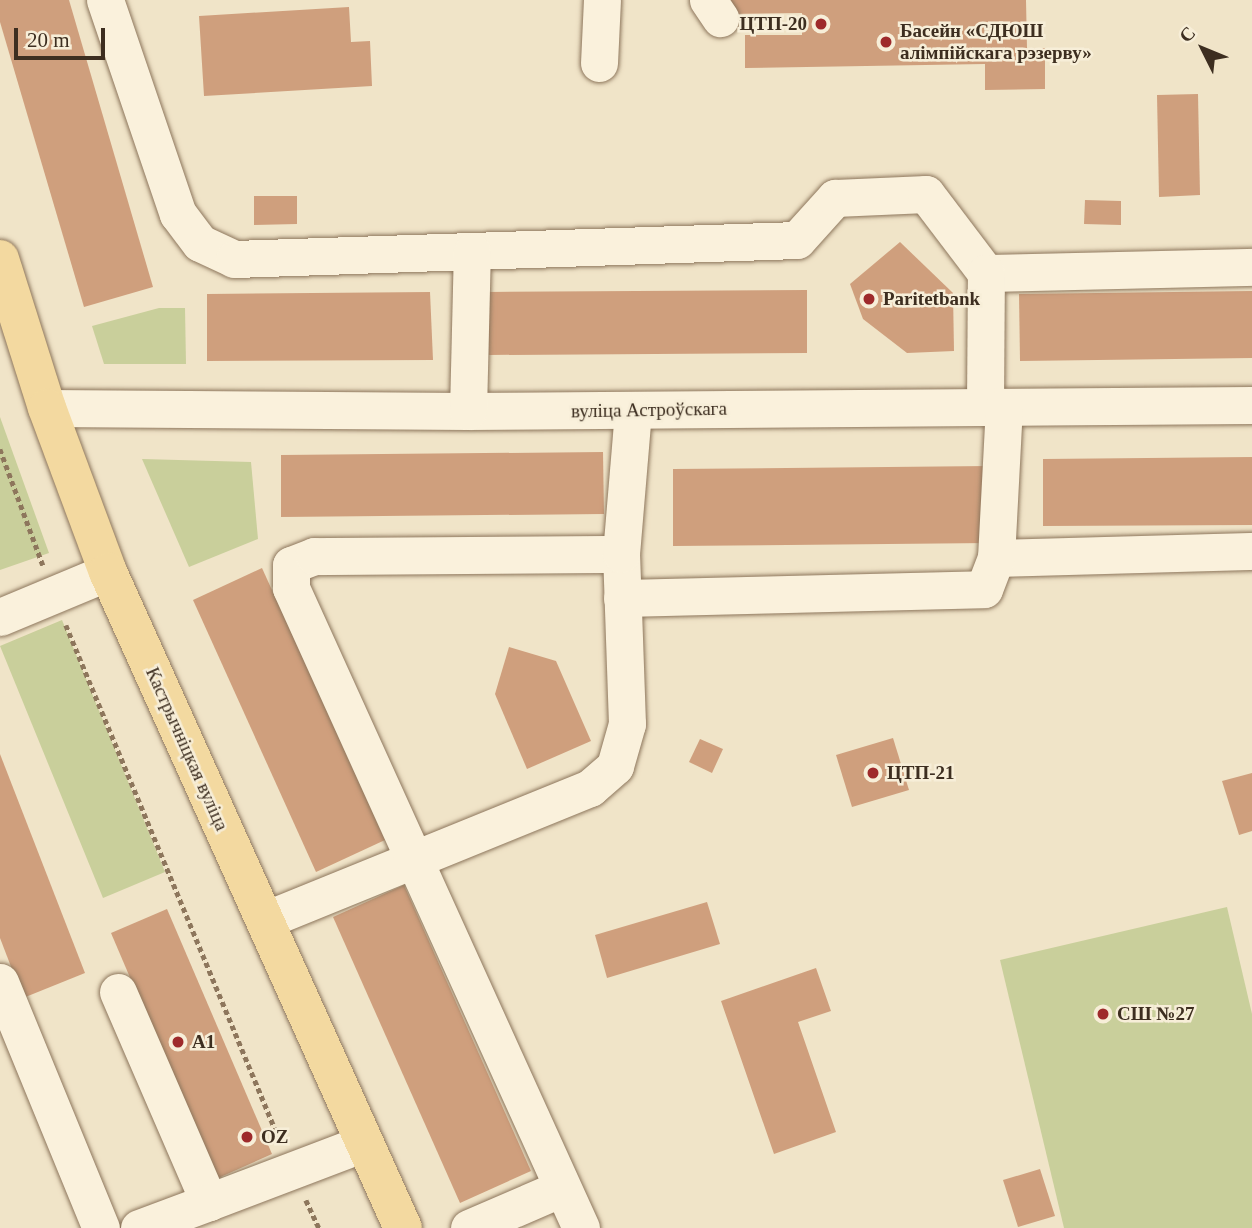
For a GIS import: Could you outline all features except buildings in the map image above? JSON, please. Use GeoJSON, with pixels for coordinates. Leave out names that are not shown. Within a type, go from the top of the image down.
{"type":"FeatureCollection","features":[{"type":"Feature","properties":{"kind":"main road","name":"Кастрычніцкая вуліца"},"geometry":{"type":"LineString","coordinates":[[0,259],[47,408],[108,572],[402,1228]]}},
{"type":"Feature","properties":{"kind":"street"},"geometry":{"type":"LineString","coordinates":[[105,0],[178,214],[200,243],[234,259],[797,240],[835,198],[926,194],[986,273],[994,407],[996,558],[984,589],[622,598]]}},
{"type":"Feature","properties":{"kind":"street"},"geometry":{"type":"LineString","coordinates":[[599,63],[602,0]]}},
{"type":"Feature","properties":{"kind":"street"},"geometry":{"type":"LineString","coordinates":[[468,411],[472,252]]}},
{"type":"Feature","properties":{"kind":"street"},"geometry":{"type":"LineString","coordinates":[[986,273],[1252,267]]}},
{"type":"Feature","properties":{"kind":"street","name":"вуліца Астроўскага"},"geometry":{"type":"LineString","coordinates":[[47,408],[468,411],[1252,405]]}},
{"type":"Feature","properties":{"kind":"street"},"geometry":{"type":"LineString","coordinates":[[265,920],[590,788],[615,766],[627,724],[621,554],[633,410]]}},
{"type":"Feature","properties":{"kind":"street"},"geometry":{"type":"LineString","coordinates":[[996,558],[1252,551]]}},
{"type":"Feature","properties":{"kind":"street"},"geometry":{"type":"LineString","coordinates":[[581,1228],[291,588],[291,565],[314,556],[621,554]]}},
{"type":"Feature","properties":{"kind":"street"},"geometry":{"type":"LineString","coordinates":[[0,617],[108,572]]}},
{"type":"Feature","properties":{"kind":"street"},"geometry":{"type":"LineString","coordinates":[[0,982],[14,1057],[101,1228]]}},
{"type":"Feature","properties":{"kind":"street"},"geometry":{"type":"LineString","coordinates":[[118,992],[209,1202]]}},
{"type":"Feature","properties":{"kind":"street"},"geometry":{"type":"LineString","coordinates":[[139,1228],[364,1143]]}},
{"type":"Feature","properties":{"kind":"street"},"geometry":{"type":"LineString","coordinates":[[469,1228],[562,1188]]}},
{"type":"Feature","properties":{"kind":"path"},"geometry":{"type":"LineString","coordinates":[[0,449],[54,594],[292,1171],[319,1228]]}},
{"type":"Feature","properties":{"kind":"green space"},"geometry":{"type":"Polygon","coordinates":[[[159,308],[185,308],[186,364],[104,364],[92,326],[159,308]]]}},
{"type":"Feature","properties":{"kind":"green space"},"geometry":{"type":"Polygon","coordinates":[[[0,417],[49,553],[0,570],[0,417]]]}},
{"type":"Feature","properties":{"kind":"green space"},"geometry":{"type":"Polygon","coordinates":[[[142,459],[251,462],[258,539],[189,567],[142,459]]]}},
{"type":"Feature","properties":{"kind":"green space"},"geometry":{"type":"Polygon","coordinates":[[[62,620],[165,872],[103,898],[0,646],[62,620]]]}},
{"type":"Feature","properties":{"kind":"green space"},"geometry":{"type":"Polygon","coordinates":[[[1227,907],[1252,1014],[1252,1228],[1064,1228],[1000,960],[1227,907]]]}},
{"type":"Feature","properties":{"kind":"place","name":"ЦТП-20"},"geometry":{"type":"Point","coordinates":[821,24]}},
{"type":"Feature","properties":{"kind":"place","name":"Басейн «СДЮШ алімпійскага рэзерву»"},"geometry":{"type":"Point","coordinates":[886,42]}},
{"type":"Feature","properties":{"kind":"place","name":"Paritetbank"},"geometry":{"type":"Point","coordinates":[869,299]}},
{"type":"Feature","properties":{"kind":"place","name":"ЦТП-21"},"geometry":{"type":"Point","coordinates":[873,773]}},
{"type":"Feature","properties":{"kind":"place","name":"СШ №27"},"geometry":{"type":"Point","coordinates":[1103,1014]}},
{"type":"Feature","properties":{"kind":"place","name":"A1"},"geometry":{"type":"Point","coordinates":[178,1042]}},
{"type":"Feature","properties":{"kind":"place","name":"OZ"},"geometry":{"type":"Point","coordinates":[247,1137]}}]}
